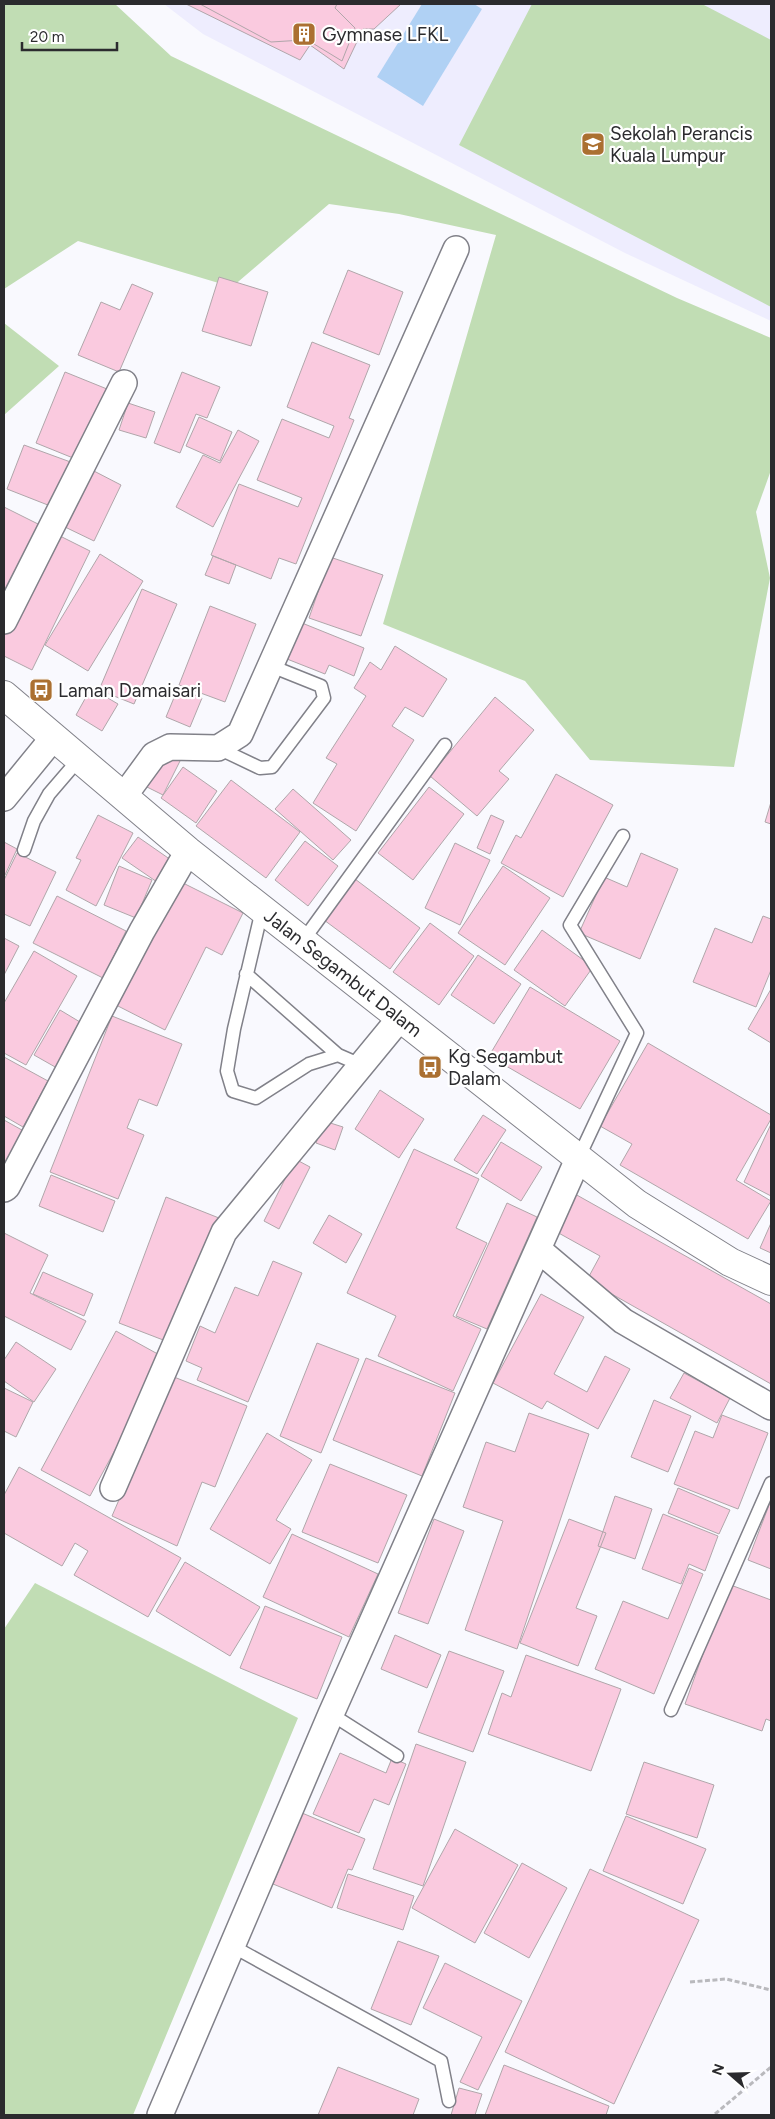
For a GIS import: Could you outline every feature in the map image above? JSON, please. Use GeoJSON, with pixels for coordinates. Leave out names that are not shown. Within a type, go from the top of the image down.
{"type":"FeatureCollection","features":[{"type":"Feature","properties":{"kind":"street"},"geometry":{"type":"LineString","coordinates":[[124,796],[154,755],[170,747],[218,748],[240,734],[456,249]]}},
{"type":"Feature","properties":{"kind":"street"},"geometry":{"type":"LineString","coordinates":[[4,621],[124,383]]}},
{"type":"Feature","properties":{"kind":"street","name":"Jalan Segambut Dalam"},"geometry":{"type":"LineString","coordinates":[[4,695],[188,851],[578,1159],[637,1204],[730,1262],[771,1281]]}},
{"type":"Feature","properties":{"kind":"street"},"geometry":{"type":"LineString","coordinates":[[4,798],[53,738]]}},
{"type":"Feature","properties":{"kind":"street"},"geometry":{"type":"LineString","coordinates":[[4,1189],[7,1187],[142,931],[188,851]]}},
{"type":"Feature","properties":{"kind":"street"},"geometry":{"type":"LineString","coordinates":[[113,1488],[224,1232],[400,1018]]}},
{"type":"Feature","properties":{"kind":"street"},"geometry":{"type":"LineString","coordinates":[[160,2115],[331,1714],[578,1159]]}},
{"type":"Feature","properties":{"kind":"street"},"geometry":{"type":"LineString","coordinates":[[539,1250],[623,1321],[771,1406]]}},
{"type":"Feature","properties":{"kind":"lane"},"geometry":{"type":"LineString","coordinates":[[218,748],[260,768],[272,768],[324,698],[321,686],[270,666]]}},
{"type":"Feature","properties":{"kind":"lane"},"geometry":{"type":"LineString","coordinates":[[302,942],[445,745]]}},
{"type":"Feature","properties":{"kind":"lane"},"geometry":{"type":"LineString","coordinates":[[24,850],[34,821],[49,794],[79,759]]}},
{"type":"Feature","properties":{"kind":"lane"},"geometry":{"type":"LineString","coordinates":[[578,1159],[637,1033],[570,925],[623,836]]}},
{"type":"Feature","properties":{"kind":"lane"},"geometry":{"type":"LineString","coordinates":[[262,910],[246,974],[227,1071],[233,1091],[256,1098],[309,1064],[338,1055]]}},
{"type":"Feature","properties":{"kind":"lane"},"geometry":{"type":"LineString","coordinates":[[246,974],[338,1055],[362,1065]]}},
{"type":"Feature","properties":{"kind":"lane"},"geometry":{"type":"LineString","coordinates":[[671,1710],[771,1483]]}},
{"type":"Feature","properties":{"kind":"lane"},"geometry":{"type":"LineString","coordinates":[[331,1714],[397,1756]]}},
{"type":"Feature","properties":{"kind":"lane"},"geometry":{"type":"LineString","coordinates":[[232,1946],[441,2061],[449,2101]]}},
{"type":"Feature","properties":{"kind":"path"},"geometry":{"type":"LineString","coordinates":[[690,1982],[726,1979],[771,1990]]}},
{"type":"Feature","properties":{"kind":"path"},"geometry":{"type":"LineString","coordinates":[[715,2114],[771,2068]]}},
{"type":"Feature","properties":{"kind":"shaded area","name":"Sekolah Perancis Kuala Lumpur"},"geometry":{"type":"Polygon","coordinates":[[[164,4],[771,4],[771,321],[625,253],[203,34],[164,4]]]}},
{"type":"Feature","properties":{"kind":"green space"},"geometry":{"type":"Polygon","coordinates":[[[4,4],[115,4],[171,56],[677,298],[771,338],[771,470],[756,512],[770,578],[734,767],[590,760],[525,681],[383,624],[496,235],[399,214],[329,204],[232,287],[78,241],[4,289],[4,4]]]}},
{"type":"Feature","properties":{"kind":"green space","name":"Sekolah Perancis Kuala Lumpur"},"geometry":{"type":"Polygon","coordinates":[[[532,4],[702,4],[771,40],[771,307],[459,145],[532,4]]]}},
{"type":"Feature","properties":{"kind":"green space"},"geometry":{"type":"Polygon","coordinates":[[[4,323],[59,366],[4,415],[4,323]]]}},
{"type":"Feature","properties":{"kind":"green space"},"geometry":{"type":"Polygon","coordinates":[[[35,1583],[298,1718],[133,2115],[4,2115],[4,1629],[35,1583]]]}},
{"type":"Feature","properties":{"kind":"water"},"geometry":{"type":"Polygon","coordinates":[[[422,4],[474,4],[482,9],[423,106],[377,77],[422,4]]]}},
{"type":"Feature","properties":{"kind":"building","name":"Gymnase LFKL"},"geometry":{"type":"Polygon","coordinates":[[[186,4],[401,4],[374,29],[363,29],[344,69],[310,45],[300,60],[186,4]]]}},
{"type":"Feature","properties":{"kind":"building","name":"Gymnase LFKL"},"geometry":{"type":"Polygon","coordinates":[[[200,4],[337,4],[335,8],[355,28],[342,61],[314,44],[303,40],[271,42],[200,4]]]}},
{"type":"Feature","properties":{"kind":"building"},"geometry":{"type":"Polygon","coordinates":[[[348,270],[403,292],[379,355],[323,333],[348,270]]]}},
{"type":"Feature","properties":{"kind":"building"},"geometry":{"type":"Polygon","coordinates":[[[219,277],[268,292],[251,346],[202,331],[219,277]]]}},
{"type":"Feature","properties":{"kind":"building"},"geometry":{"type":"Polygon","coordinates":[[[132,284],[153,293],[119,372],[78,355],[101,302],[120,310],[132,284]]]}},
{"type":"Feature","properties":{"kind":"building"},"geometry":{"type":"Polygon","coordinates":[[[312,342],[370,365],[349,418],[354,420],[296,564],[279,558],[271,579],[211,555],[239,484],[298,507],[302,498],[257,480],[282,419],[329,438],[334,426],[287,407],[312,342]]]}},
{"type":"Feature","properties":{"kind":"building"},"geometry":{"type":"Polygon","coordinates":[[[65,372],[107,389],[78,460],[36,443],[65,372]]]}},
{"type":"Feature","properties":{"kind":"building"},"geometry":{"type":"Polygon","coordinates":[[[182,372],[220,387],[207,418],[196,414],[180,453],[154,443],[182,372]]]}},
{"type":"Feature","properties":{"kind":"building"},"geometry":{"type":"Polygon","coordinates":[[[128,403],[155,412],[146,438],[119,430],[128,403]]]}},
{"type":"Feature","properties":{"kind":"building"},"geometry":{"type":"Polygon","coordinates":[[[199,417],[232,432],[220,461],[186,446],[199,417]]]}},
{"type":"Feature","properties":{"kind":"building"},"geometry":{"type":"Polygon","coordinates":[[[238,430],[259,441],[213,527],[176,507],[203,455],[220,463],[238,430]]]}},
{"type":"Feature","properties":{"kind":"building"},"geometry":{"type":"Polygon","coordinates":[[[24,445],[76,464],[58,509],[7,489],[24,445]]]}},
{"type":"Feature","properties":{"kind":"building"},"geometry":{"type":"Polygon","coordinates":[[[92,470],[121,485],[94,541],[65,527],[92,470]]]}},
{"type":"Feature","properties":{"kind":"building"},"geometry":{"type":"Polygon","coordinates":[[[4,507],[40,525],[4,596],[4,507]]]}},
{"type":"Feature","properties":{"kind":"building"},"geometry":{"type":"Polygon","coordinates":[[[54,533],[90,551],[32,670],[4,656],[4,635],[54,533]]]}},
{"type":"Feature","properties":{"kind":"building"},"geometry":{"type":"Polygon","coordinates":[[[100,554],[143,581],[88,671],[45,645],[100,554]]]}},
{"type":"Feature","properties":{"kind":"building"},"geometry":{"type":"Polygon","coordinates":[[[213,556],[236,565],[229,584],[205,575],[213,556]]]}},
{"type":"Feature","properties":{"kind":"building"},"geometry":{"type":"Polygon","coordinates":[[[330,557],[383,575],[361,636],[309,618],[330,557]]]}},
{"type":"Feature","properties":{"kind":"building"},"geometry":{"type":"Polygon","coordinates":[[[142,589],[177,604],[134,704],[99,690],[142,589]]]}},
{"type":"Feature","properties":{"kind":"building"},"geometry":{"type":"Polygon","coordinates":[[[210,606],[256,624],[225,702],[179,685],[210,606]]]}},
{"type":"Feature","properties":{"kind":"building"},"geometry":{"type":"Polygon","coordinates":[[[302,623],[364,648],[354,676],[329,665],[325,674],[287,659],[302,623]]]}},
{"type":"Feature","properties":{"kind":"building"},"geometry":{"type":"Polygon","coordinates":[[[395,646],[447,679],[423,717],[405,707],[392,726],[414,740],[356,831],[313,803],[337,764],[326,758],[366,696],[354,688],[370,662],[381,670],[395,646]]]}},
{"type":"Feature","properties":{"kind":"building"},"geometry":{"type":"Polygon","coordinates":[[[91,688],[118,704],[102,731],[76,715],[91,688]]]}},
{"type":"Feature","properties":{"kind":"building"},"geometry":{"type":"Polygon","coordinates":[[[178,688],[202,698],[190,727],[166,717],[178,688]]]}},
{"type":"Feature","properties":{"kind":"building"},"geometry":{"type":"Polygon","coordinates":[[[495,697],[534,730],[499,771],[509,779],[477,816],[430,776],[495,697]]]}},
{"type":"Feature","properties":{"kind":"building"},"geometry":{"type":"Polygon","coordinates":[[[163,753],[180,761],[163,795],[147,787],[163,753]]]}},
{"type":"Feature","properties":{"kind":"building"},"geometry":{"type":"Polygon","coordinates":[[[183,767],[217,791],[196,823],[161,798],[183,767]]]}},
{"type":"Feature","properties":{"kind":"building"},"geometry":{"type":"Polygon","coordinates":[[[556,774],[613,805],[563,897],[501,863],[516,835],[521,838],[556,774]]]}},
{"type":"Feature","properties":{"kind":"building"},"geometry":{"type":"Polygon","coordinates":[[[231,780],[300,832],[266,878],[196,826],[231,780]]]}},
{"type":"Feature","properties":{"kind":"building"},"geometry":{"type":"Polygon","coordinates":[[[429,787],[464,814],[413,880],[378,853],[429,787]]]}},
{"type":"Feature","properties":{"kind":"building"},"geometry":{"type":"Polygon","coordinates":[[[293,789],[351,840],[333,860],[275,809],[293,789]]]}},
{"type":"Feature","properties":{"kind":"building"},"geometry":{"type":"Polygon","coordinates":[[[771,802],[771,824],[765,822],[771,802]]]}},
{"type":"Feature","properties":{"kind":"building"},"geometry":{"type":"Polygon","coordinates":[[[98,815],[133,833],[96,906],[66,890],[81,860],[76,858],[98,815]]]}},
{"type":"Feature","properties":{"kind":"building"},"geometry":{"type":"Polygon","coordinates":[[[491,815],[504,821],[490,854],[477,848],[491,815]]]}},
{"type":"Feature","properties":{"kind":"building"},"geometry":{"type":"Polygon","coordinates":[[[138,837],[171,860],[157,882],[122,858],[138,837]]]}},
{"type":"Feature","properties":{"kind":"building"},"geometry":{"type":"Polygon","coordinates":[[[305,841],[338,866],[308,906],[275,880],[305,841]]]}},
{"type":"Feature","properties":{"kind":"building"},"geometry":{"type":"Polygon","coordinates":[[[4,842],[17,849],[5,875],[4,875],[4,842]]]}},
{"type":"Feature","properties":{"kind":"building"},"geometry":{"type":"Polygon","coordinates":[[[455,843],[490,860],[460,925],[425,908],[455,843]]]}},
{"type":"Feature","properties":{"kind":"building"},"geometry":{"type":"Polygon","coordinates":[[[17,853],[56,872],[30,926],[4,914],[4,880],[17,853]]]}},
{"type":"Feature","properties":{"kind":"building"},"geometry":{"type":"Polygon","coordinates":[[[641,853],[678,869],[640,959],[579,933],[604,877],[627,887],[641,853]]]}},
{"type":"Feature","properties":{"kind":"building"},"geometry":{"type":"Polygon","coordinates":[[[119,866],[152,880],[136,918],[104,905],[119,866]]]}},
{"type":"Feature","properties":{"kind":"building"},"geometry":{"type":"Polygon","coordinates":[[[503,866],[550,898],[505,965],[458,933],[503,866]]]}},
{"type":"Feature","properties":{"kind":"building"},"geometry":{"type":"Polygon","coordinates":[[[355,879],[420,928],[390,969],[324,920],[355,879]]]}},
{"type":"Feature","properties":{"kind":"building"},"geometry":{"type":"Polygon","coordinates":[[[179,881],[243,913],[222,955],[206,947],[165,1030],[116,1005],[179,881]]]}},
{"type":"Feature","properties":{"kind":"building"},"geometry":{"type":"Polygon","coordinates":[[[57,896],[126,931],[103,978],[33,943],[57,896]]]}},
{"type":"Feature","properties":{"kind":"building"},"geometry":{"type":"Polygon","coordinates":[[[763,916],[771,919],[771,970],[756,1007],[693,982],[715,928],[752,943],[763,916]]]}},
{"type":"Feature","properties":{"kind":"building"},"geometry":{"type":"Polygon","coordinates":[[[430,923],[474,956],[439,1005],[393,972],[430,923]]]}},
{"type":"Feature","properties":{"kind":"building"},"geometry":{"type":"Polygon","coordinates":[[[542,930],[593,967],[565,1006],[514,970],[542,930]]]}},
{"type":"Feature","properties":{"kind":"building"},"geometry":{"type":"Polygon","coordinates":[[[4,938],[19,946],[4,975],[4,938]]]}},
{"type":"Feature","properties":{"kind":"building"},"geometry":{"type":"Polygon","coordinates":[[[34,951],[77,976],[26,1065],[4,1053],[4,1003],[34,951]]]}},
{"type":"Feature","properties":{"kind":"building"},"geometry":{"type":"Polygon","coordinates":[[[478,955],[521,984],[494,1024],[451,995],[478,955]]]}},
{"type":"Feature","properties":{"kind":"building"},"geometry":{"type":"Polygon","coordinates":[[[530,987],[620,1041],[580,1109],[489,1056],[530,987]]]}},
{"type":"Feature","properties":{"kind":"building"},"geometry":{"type":"Polygon","coordinates":[[[771,989],[771,1043],[748,1029],[771,989]]]}},
{"type":"Feature","properties":{"kind":"building"},"geometry":{"type":"Polygon","coordinates":[[[60,1010],[90,1028],[64,1072],[34,1055],[60,1010]]]}},
{"type":"Feature","properties":{"kind":"building"},"geometry":{"type":"Polygon","coordinates":[[[112,1016],[182,1044],[157,1106],[139,1099],[127,1128],[144,1135],[118,1199],[50,1172],[112,1016]]]}},
{"type":"Feature","properties":{"kind":"building"},"geometry":{"type":"Polygon","coordinates":[[[648,1043],[771,1115],[771,1119],[736,1180],[771,1201],[748,1239],[620,1165],[632,1144],[600,1126],[648,1043]]]}},
{"type":"Feature","properties":{"kind":"building"},"geometry":{"type":"Polygon","coordinates":[[[4,1057],[48,1081],[23,1127],[4,1116],[4,1057]]]}},
{"type":"Feature","properties":{"kind":"building"},"geometry":{"type":"Polygon","coordinates":[[[380,1090],[424,1119],[399,1158],[355,1129],[380,1090]]]}},
{"type":"Feature","properties":{"kind":"building"},"geometry":{"type":"Polygon","coordinates":[[[483,1115],[506,1130],[477,1174],[454,1160],[483,1115]]]}},
{"type":"Feature","properties":{"kind":"building"},"geometry":{"type":"Polygon","coordinates":[[[4,1120],[29,1134],[4,1179],[4,1120]]]}},
{"type":"Feature","properties":{"kind":"building"},"geometry":{"type":"Polygon","coordinates":[[[324,1121],[343,1127],[335,1150],[316,1143],[324,1121]]]}},
{"type":"Feature","properties":{"kind":"building"},"geometry":{"type":"Polygon","coordinates":[[[771,1124],[771,1196],[744,1182],[771,1124]]]}},
{"type":"Feature","properties":{"kind":"building"},"geometry":{"type":"Polygon","coordinates":[[[501,1142],[542,1167],[521,1201],[481,1176],[501,1142]]]}},
{"type":"Feature","properties":{"kind":"building"},"geometry":{"type":"Polygon","coordinates":[[[414,1149],[479,1179],[456,1228],[487,1243],[453,1316],[481,1329],[453,1391],[378,1356],[396,1316],[347,1293],[414,1149]]]}},
{"type":"Feature","properties":{"kind":"building"},"geometry":{"type":"Polygon","coordinates":[[[295,1159],[310,1167],[279,1229],[264,1221],[295,1159]]]}},
{"type":"Feature","properties":{"kind":"building"},"geometry":{"type":"Polygon","coordinates":[[[51,1175],[115,1201],[103,1232],[39,1206],[51,1175]]]}},
{"type":"Feature","properties":{"kind":"building"},"geometry":{"type":"Polygon","coordinates":[[[575,1194],[771,1304],[771,1384],[587,1280],[600,1256],[555,1231],[575,1194]]]}},
{"type":"Feature","properties":{"kind":"building"},"geometry":{"type":"Polygon","coordinates":[[[166,1197],[219,1218],[171,1343],[119,1323],[166,1197]]]}},
{"type":"Feature","properties":{"kind":"building"},"geometry":{"type":"Polygon","coordinates":[[[507,1203],[537,1217],[487,1329],[456,1316],[507,1203]]]}},
{"type":"Feature","properties":{"kind":"building"},"geometry":{"type":"Polygon","coordinates":[[[329,1215],[362,1234],[346,1263],[313,1243],[329,1215]]]}},
{"type":"Feature","properties":{"kind":"building"},"geometry":{"type":"Polygon","coordinates":[[[771,1223],[771,1253],[760,1248],[771,1223]]]}},
{"type":"Feature","properties":{"kind":"building"},"geometry":{"type":"Polygon","coordinates":[[[4,1233],[48,1255],[30,1293],[86,1321],[71,1350],[4,1316],[4,1233]]]}},
{"type":"Feature","properties":{"kind":"building"},"geometry":{"type":"Polygon","coordinates":[[[273,1261],[302,1273],[248,1402],[197,1380],[202,1368],[186,1361],[200,1326],[215,1333],[235,1287],[258,1296],[273,1261]]]}},
{"type":"Feature","properties":{"kind":"building"},"geometry":{"type":"Polygon","coordinates":[[[43,1272],[93,1294],[84,1316],[33,1294],[43,1272]]]}},
{"type":"Feature","properties":{"kind":"building"},"geometry":{"type":"Polygon","coordinates":[[[541,1294],[584,1317],[554,1374],[587,1392],[605,1356],[630,1369],[598,1429],[547,1401],[542,1409],[493,1383],[541,1294]]]}},
{"type":"Feature","properties":{"kind":"building"},"geometry":{"type":"Polygon","coordinates":[[[116,1331],[165,1358],[90,1496],[41,1470],[116,1331]]]}},
{"type":"Feature","properties":{"kind":"building"},"geometry":{"type":"Polygon","coordinates":[[[16,1342],[56,1369],[34,1402],[4,1381],[4,1360],[16,1342]]]}},
{"type":"Feature","properties":{"kind":"building"},"geometry":{"type":"Polygon","coordinates":[[[317,1343],[359,1359],[321,1453],[280,1436],[317,1343]]]}},
{"type":"Feature","properties":{"kind":"building"},"geometry":{"type":"Polygon","coordinates":[[[366,1358],[455,1393],[422,1476],[333,1440],[366,1358]]]}},
{"type":"Feature","properties":{"kind":"building"},"geometry":{"type":"Polygon","coordinates":[[[684,1373],[730,1398],[717,1423],[670,1398],[684,1373]]]}},
{"type":"Feature","properties":{"kind":"building"},"geometry":{"type":"Polygon","coordinates":[[[169,1375],[247,1406],[215,1487],[202,1482],[177,1546],[112,1516],[153,1421],[169,1375]]]}},
{"type":"Feature","properties":{"kind":"building"},"geometry":{"type":"Polygon","coordinates":[[[4,1388],[33,1402],[16,1437],[4,1431],[4,1388]]]}},
{"type":"Feature","properties":{"kind":"building"},"geometry":{"type":"Polygon","coordinates":[[[654,1400],[691,1416],[668,1472],[631,1457],[654,1400]]]}},
{"type":"Feature","properties":{"kind":"building"},"geometry":{"type":"Polygon","coordinates":[[[529,1413],[589,1434],[517,1649],[465,1630],[503,1521],[463,1507],[486,1442],[515,1452],[529,1413]]]}},
{"type":"Feature","properties":{"kind":"building"},"geometry":{"type":"Polygon","coordinates":[[[722,1415],[768,1433],[738,1509],[674,1484],[695,1431],[713,1438],[722,1415]]]}},
{"type":"Feature","properties":{"kind":"building"},"geometry":{"type":"Polygon","coordinates":[[[267,1433],[312,1460],[276,1520],[291,1529],[270,1564],[210,1529],[267,1433]]]}},
{"type":"Feature","properties":{"kind":"building"},"geometry":{"type":"Polygon","coordinates":[[[330,1464],[407,1495],[378,1563],[302,1532],[330,1464]]]}},
{"type":"Feature","properties":{"kind":"building"},"geometry":{"type":"Polygon","coordinates":[[[19,1467],[181,1558],[148,1617],[74,1575],[88,1551],[75,1543],[62,1566],[4,1533],[4,1495],[19,1467]]]}},
{"type":"Feature","properties":{"kind":"building"},"geometry":{"type":"Polygon","coordinates":[[[678,1488],[730,1510],[719,1534],[668,1513],[678,1488]]]}},
{"type":"Feature","properties":{"kind":"building"},"geometry":{"type":"Polygon","coordinates":[[[615,1496],[652,1509],[635,1559],[598,1546],[615,1496]]]}},
{"type":"Feature","properties":{"kind":"building"},"geometry":{"type":"Polygon","coordinates":[[[771,1500],[771,1569],[748,1560],[771,1500]]]}},
{"type":"Feature","properties":{"kind":"building"},"geometry":{"type":"Polygon","coordinates":[[[663,1514],[718,1536],[705,1571],[689,1564],[681,1584],[642,1569],[663,1514]]]}},
{"type":"Feature","properties":{"kind":"building"},"geometry":{"type":"Polygon","coordinates":[[[434,1519],[464,1531],[428,1624],[398,1613],[434,1519]]]}},
{"type":"Feature","properties":{"kind":"building"},"geometry":{"type":"Polygon","coordinates":[[[569,1519],[606,1533],[576,1608],[597,1616],[578,1666],[520,1643],[569,1519]]]}},
{"type":"Feature","properties":{"kind":"building"},"geometry":{"type":"Polygon","coordinates":[[[292,1534],[378,1574],[349,1637],[263,1597],[292,1534]]]}},
{"type":"Feature","properties":{"kind":"building"},"geometry":{"type":"Polygon","coordinates":[[[185,1562],[260,1607],[230,1656],[156,1611],[185,1562]]]}},
{"type":"Feature","properties":{"kind":"building"},"geometry":{"type":"Polygon","coordinates":[[[689,1568],[703,1574],[654,1694],[595,1669],[623,1601],[668,1619],[689,1568]]]}},
{"type":"Feature","properties":{"kind":"building"},"geometry":{"type":"Polygon","coordinates":[[[728,1584],[771,1600],[771,1721],[766,1719],[762,1731],[685,1704],[728,1584]]]}},
{"type":"Feature","properties":{"kind":"building"},"geometry":{"type":"Polygon","coordinates":[[[265,1606],[342,1637],[317,1699],[240,1668],[265,1606]]]}},
{"type":"Feature","properties":{"kind":"building"},"geometry":{"type":"Polygon","coordinates":[[[395,1635],[441,1655],[427,1688],[381,1669],[395,1635]]]}},
{"type":"Feature","properties":{"kind":"building"},"geometry":{"type":"Polygon","coordinates":[[[449,1651],[504,1671],[473,1752],[418,1732],[449,1651]]]}},
{"type":"Feature","properties":{"kind":"building"},"geometry":{"type":"Polygon","coordinates":[[[526,1655],[621,1689],[591,1771],[488,1734],[502,1693],[511,1697],[526,1655]]]}},
{"type":"Feature","properties":{"kind":"building"},"geometry":{"type":"Polygon","coordinates":[[[416,1744],[466,1762],[423,1886],[373,1869],[416,1744]]]}},
{"type":"Feature","properties":{"kind":"building"},"geometry":{"type":"Polygon","coordinates":[[[340,1753],[386,1773],[392,1758],[406,1764],[389,1805],[374,1799],[359,1833],[313,1814],[340,1753]]]}},
{"type":"Feature","properties":{"kind":"building"},"geometry":{"type":"Polygon","coordinates":[[[644,1762],[714,1785],[697,1838],[626,1814],[644,1762]]]}},
{"type":"Feature","properties":{"kind":"building"},"geometry":{"type":"Polygon","coordinates":[[[302,1813],[365,1839],[352,1870],[348,1869],[332,1908],[273,1884],[302,1813]]]}},
{"type":"Feature","properties":{"kind":"building"},"geometry":{"type":"Polygon","coordinates":[[[626,1816],[706,1849],[683,1904],[603,1871],[626,1816]]]}},
{"type":"Feature","properties":{"kind":"building"},"geometry":{"type":"Polygon","coordinates":[[[455,1829],[518,1865],[475,1943],[412,1908],[455,1829]]]}},
{"type":"Feature","properties":{"kind":"building"},"geometry":{"type":"Polygon","coordinates":[[[522,1863],[567,1888],[529,1958],[484,1933],[522,1863]]]}},
{"type":"Feature","properties":{"kind":"building"},"geometry":{"type":"Polygon","coordinates":[[[590,1869],[699,1920],[614,2104],[505,2052],[590,1869]]]}},
{"type":"Feature","properties":{"kind":"building"},"geometry":{"type":"Polygon","coordinates":[[[348,1874],[414,1896],[403,1930],[337,1908],[348,1874]]]}},
{"type":"Feature","properties":{"kind":"building"},"geometry":{"type":"Polygon","coordinates":[[[398,1941],[439,1956],[411,2025],[371,2009],[398,1941]]]}},
{"type":"Feature","properties":{"kind":"building"},"geometry":{"type":"Polygon","coordinates":[[[445,1963],[522,2001],[478,2090],[460,2082],[482,2037],[423,2008],[445,1963]]]}},
{"type":"Feature","properties":{"kind":"building"},"geometry":{"type":"Polygon","coordinates":[[[504,2065],[609,2106],[606,2115],[485,2115],[504,2065]]]}},
{"type":"Feature","properties":{"kind":"building"},"geometry":{"type":"Polygon","coordinates":[[[338,2067],[419,2099],[413,2115],[318,2115],[338,2067]]]}},
{"type":"Feature","properties":{"kind":"building"},"geometry":{"type":"Polygon","coordinates":[[[459,2088],[482,2094],[475,2115],[451,2115],[459,2088]]]}},
{"type":"Feature","properties":{"kind":"place","name":"Gymnase LFKL"},"geometry":{"type":"Point","coordinates":[304,34]}},
{"type":"Feature","properties":{"kind":"place","name":"Sekolah Perancis Kuala Lumpur"},"geometry":{"type":"Point","coordinates":[593,144]}},
{"type":"Feature","properties":{"kind":"place","name":"Laman Damaisari"},"geometry":{"type":"Point","coordinates":[41,690]}},
{"type":"Feature","properties":{"kind":"place","name":"Kg Segambut Dalam"},"geometry":{"type":"Point","coordinates":[430,1067]}}]}
